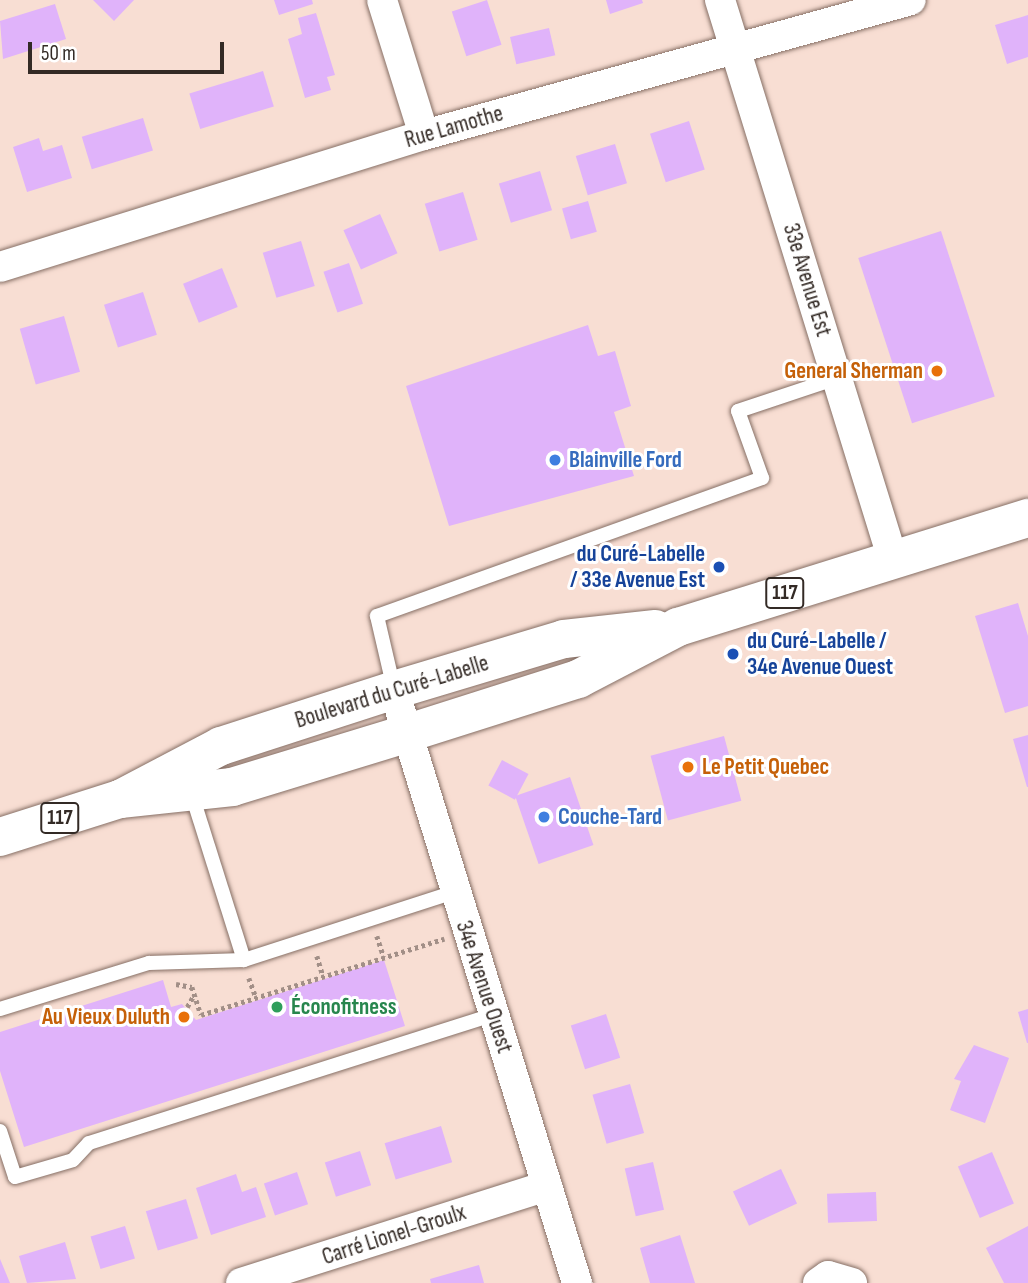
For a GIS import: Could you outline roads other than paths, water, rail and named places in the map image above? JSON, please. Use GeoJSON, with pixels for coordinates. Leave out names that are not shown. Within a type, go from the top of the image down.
{"type":"FeatureCollection","features":[{"type":"Feature","properties":{"kind":"main road","name":"Boulevard du Curé-Labelle"},"geometry":{"type":"LineString","coordinates":[[0,837],[187,778],[221,746],[394,690],[564,639],[678,626],[1028,518]]}},
{"type":"Feature","properties":{"kind":"main road","name":"Boulevard du Curé-Labelle"},"geometry":{"type":"LineString","coordinates":[[187,778],[232,787],[405,734],[578,679],[678,626]]}},
{"type":"Feature","properties":{"kind":"street"},"geometry":{"type":"LineString","coordinates":[[382,0],[424,135]]}},
{"type":"Feature","properties":{"kind":"street","name":"33e Avenue Est"},"geometry":{"type":"LineString","coordinates":[[720,0],[893,560]]}},
{"type":"Feature","properties":{"kind":"street","name":"Rue Lamothe"},"geometry":{"type":"LineString","coordinates":[[0,267],[424,135],[911,0]]}},
{"type":"Feature","properties":{"kind":"street","name":"34e Avenue Ouest"},"geometry":{"type":"LineString","coordinates":[[394,690],[454,892],[578,1283]]}},
{"type":"Feature","properties":{"kind":"street","name":"Carré Lionel-Groulx"},"geometry":{"type":"LineString","coordinates":[[241,1283],[547,1186]]}},
{"type":"Feature","properties":{"kind":"street"},"geometry":{"type":"LineString","coordinates":[[818,1283],[828,1276],[852,1283]]}},
{"type":"Feature","properties":{"kind":"lane"},"geometry":{"type":"LineString","coordinates":[[394,690],[377,616],[762,478],[738,411],[837,378]]}},
{"type":"Feature","properties":{"kind":"lane"},"geometry":{"type":"LineString","coordinates":[[187,778],[244,960]]}},
{"type":"Feature","properties":{"kind":"lane"},"geometry":{"type":"LineString","coordinates":[[0,1009],[149,963],[244,960],[454,892]]}},
{"type":"Feature","properties":{"kind":"lane"},"geometry":{"type":"LineString","coordinates":[[0,1131],[15,1177],[73,1160],[89,1143],[493,1015]]}},
{"type":"Feature","properties":{"kind":"place","name":"General Sherman"},"geometry":{"type":"Point","coordinates":[937,371]}},
{"type":"Feature","properties":{"kind":"place","name":"Blainville Ford"},"geometry":{"type":"Point","coordinates":[555,460]}},
{"type":"Feature","properties":{"kind":"place","name":"du Curé-Labelle / 33e Avenue Est"},"geometry":{"type":"Point","coordinates":[719,567]}},
{"type":"Feature","properties":{"kind":"place","name":"du Curé-Labelle / 34e Avenue Ouest"},"geometry":{"type":"Point","coordinates":[733,654]}},
{"type":"Feature","properties":{"kind":"place","name":"Le Petit Quebec"},"geometry":{"type":"Point","coordinates":[688,767]}},
{"type":"Feature","properties":{"kind":"place","name":"Couche-Tard"},"geometry":{"type":"Point","coordinates":[544,817]}},
{"type":"Feature","properties":{"kind":"place","name":"Éconofitness"},"geometry":{"type":"Point","coordinates":[277,1007]}},
{"type":"Feature","properties":{"kind":"place","name":"Au Vieux Duluth"},"geometry":{"type":"Point","coordinates":[184,1017]}}]}
